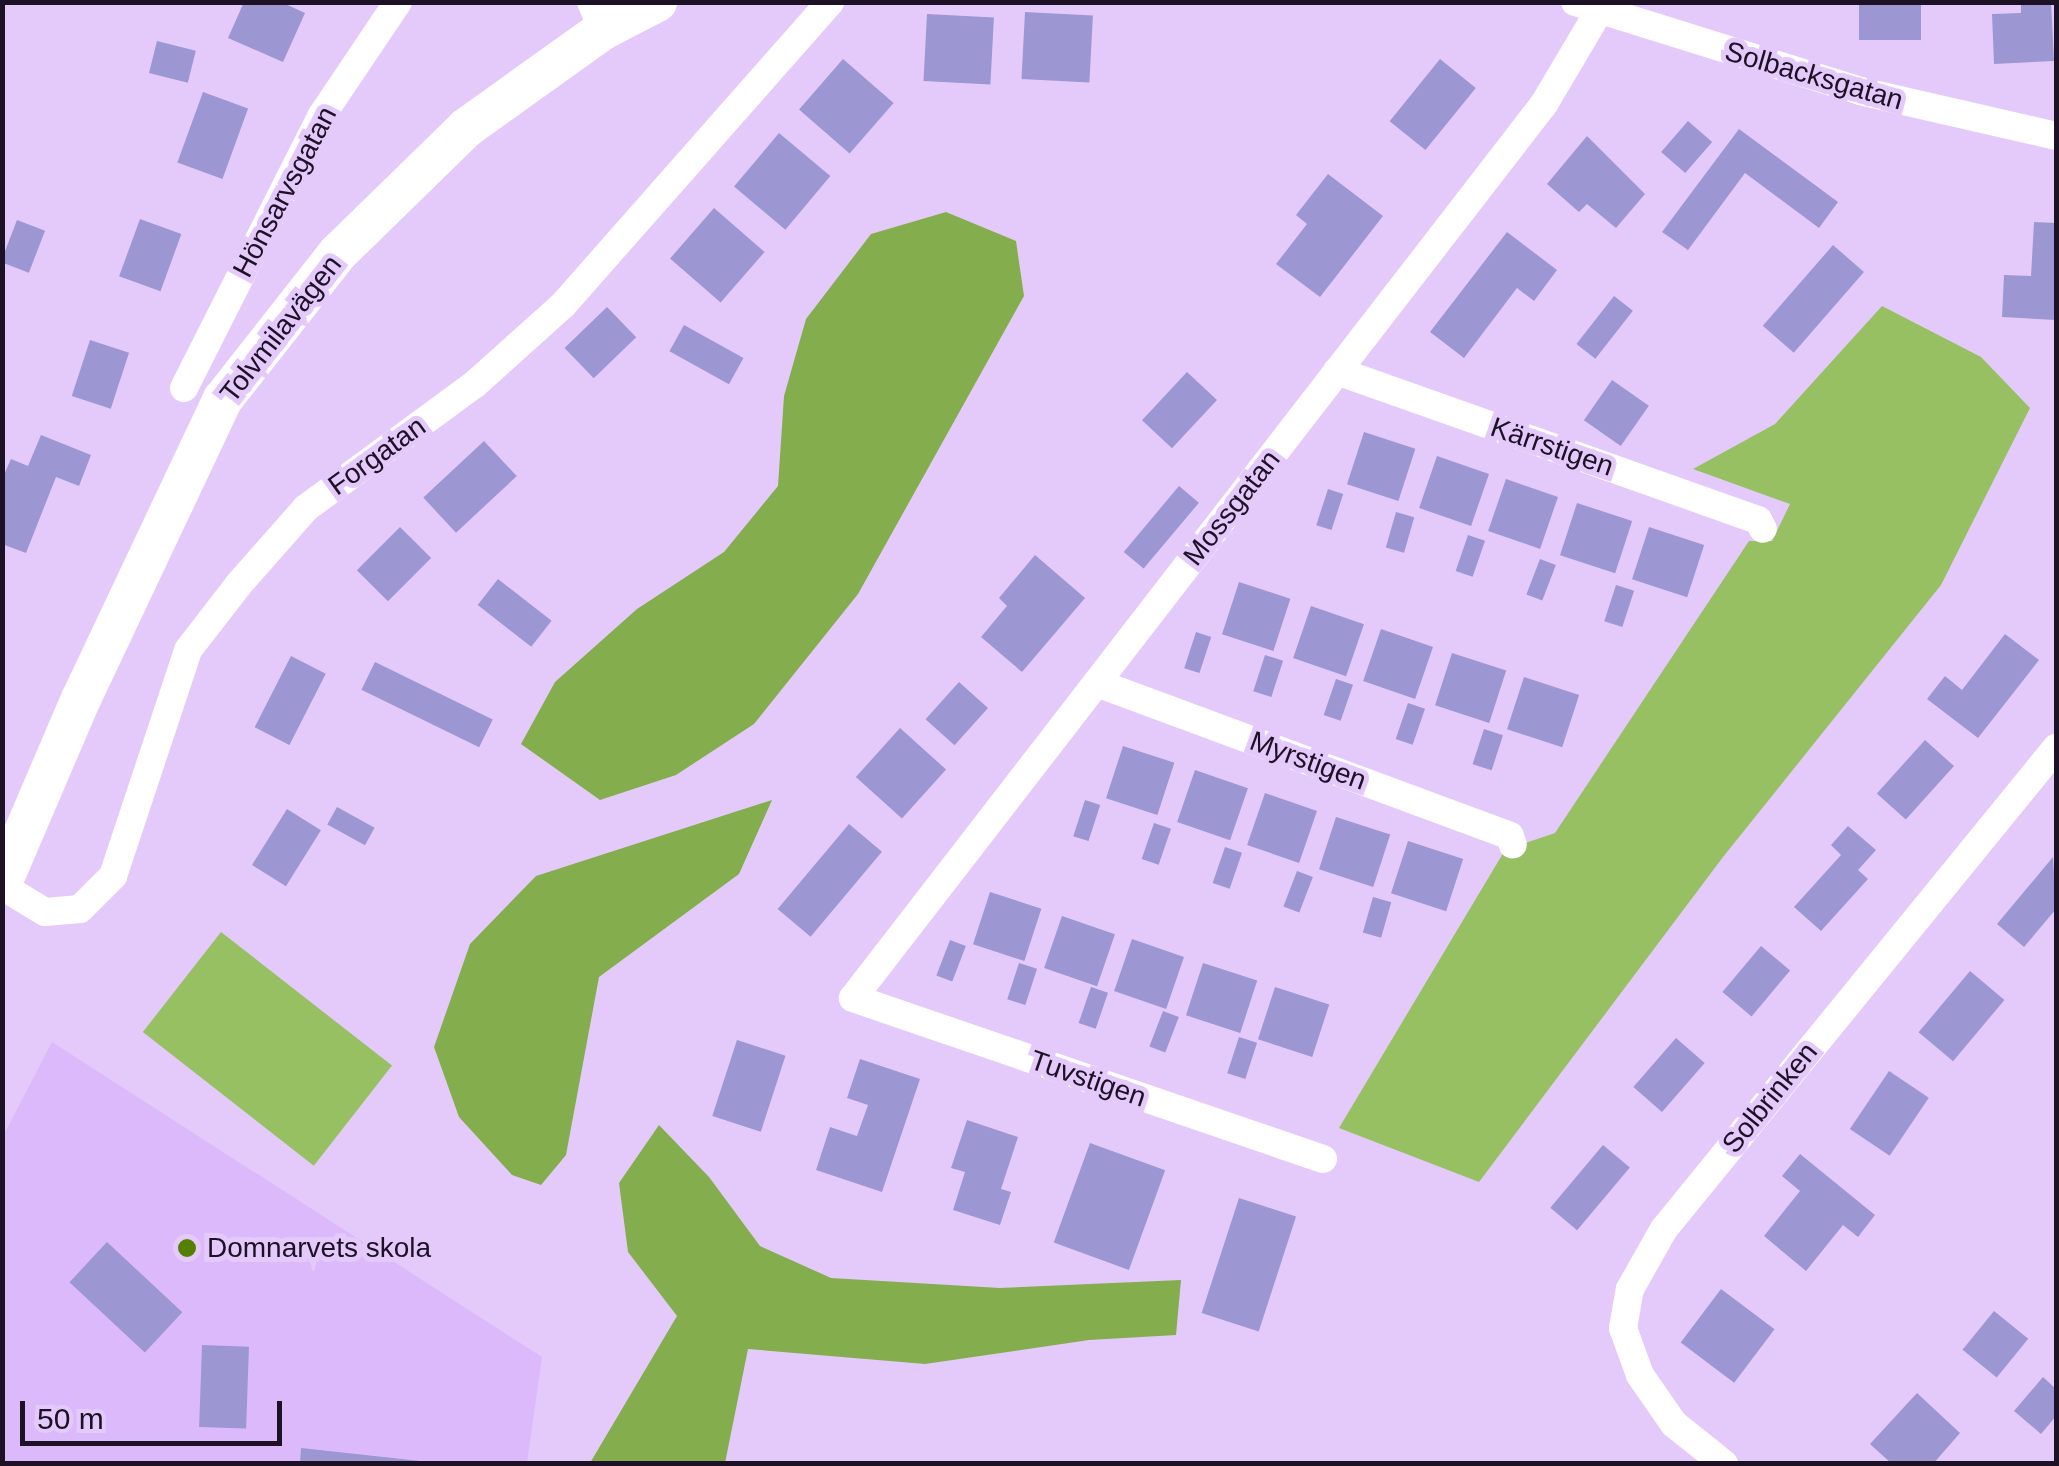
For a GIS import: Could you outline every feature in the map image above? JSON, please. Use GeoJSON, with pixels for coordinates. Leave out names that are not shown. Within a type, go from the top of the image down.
{"type":"FeatureCollection","features":[{"type":"Feature","properties":{"kind":"street","name":"Hönsarvsgatan"},"geometry":{"type":"LineString","coordinates":[[184,388],[322,115],[398,2]]}},
{"type":"Feature","properties":{"kind":"street","name":"Tolvmilavägen"},"geometry":{"type":"LineString","coordinates":[[2,885],[81,699],[224,400],[338,253],[466,128],[597,16],[657,2]]}},
{"type":"Feature","properties":{"kind":"street","name":"Forgatan"},"geometry":{"type":"LineString","coordinates":[[2,885],[46,912],[80,909],[113,876],[188,650],[239,584],[306,508],[475,384],[563,305],[830,2]]}},
{"type":"Feature","properties":{"kind":"street","name":"Solbacksgatan"},"geometry":{"type":"LineString","coordinates":[[1587,7],[1860,91],[2056,136]]}},
{"type":"Feature","properties":{"kind":"street","name":"Mossgatan"},"geometry":{"type":"LineString","coordinates":[[853,998],[1544,104],[1587,7]]}},
{"type":"Feature","properties":{"kind":"street","name":"Kärrstigen"},"geometry":{"type":"LineString","coordinates":[[1337,372],[1758,520],[1763,529]]}},
{"type":"Feature","properties":{"kind":"street","name":"Myrstigen"},"geometry":{"type":"LineString","coordinates":[[1097,683],[1510,836],[1513,845]]}},
{"type":"Feature","properties":{"kind":"street","name":"Solbrinken"},"geometry":{"type":"LineString","coordinates":[[1724,1464],[1674,1424],[1640,1375],[1622,1328],[1630,1289],[1664,1229],[2056,748]]}},
{"type":"Feature","properties":{"kind":"street","name":"Tuvstigen"},"geometry":{"type":"LineString","coordinates":[[853,998],[1323,1159]]}},
{"type":"Feature","properties":{"kind":"shaded area","name":"Domnarvets skola"},"geometry":{"type":"Polygon","coordinates":[[[52,1042],[542,1357],[527,1463],[3,1463],[2,1138],[52,1042]]]}},
{"type":"Feature","properties":{"kind":"green space"},"geometry":{"type":"Polygon","coordinates":[[[946,212],[1016,241],[1024,296],[858,594],[754,724],[676,775],[600,800],[521,744],[555,682],[637,609],[724,552],[778,486],[784,396],[806,319],[871,234],[946,212]]]}},
{"type":"Feature","properties":{"kind":"green space"},"geometry":{"type":"Polygon","coordinates":[[[1882,306],[1981,357],[2030,408],[1941,585],[1723,857],[1479,1182],[1339,1128],[1505,850],[1555,833],[1749,541],[1772,541],[1790,504],[1693,469],[1775,424],[1882,306]]]}},
{"type":"Feature","properties":{"kind":"green space"},"geometry":{"type":"Polygon","coordinates":[[[772,800],[739,874],[599,977],[566,1155],[541,1185],[512,1175],[459,1117],[434,1047],[470,944],[536,876],[772,800]]]}},
{"type":"Feature","properties":{"kind":"green space"},"geometry":{"type":"Polygon","coordinates":[[[221,932],[392,1066],[314,1166],[143,1032],[221,932]]]}},
{"type":"Feature","properties":{"kind":"green space"},"geometry":{"type":"Polygon","coordinates":[[[659,1125],[709,1177],[760,1246],[831,1278],[1000,1288],[1181,1280],[1176,1335],[1089,1340],[925,1364],[748,1349],[725,1463],[590,1463],[677,1316],[628,1252],[619,1183],[659,1125]]]}},
{"type":"Feature","properties":{"kind":"building"},"geometry":{"type":"Polygon","coordinates":[[[244,2],[281,2],[305,13],[283,62],[228,38],[244,2]]]}},
{"type":"Feature","properties":{"kind":"building"},"geometry":{"type":"Polygon","coordinates":[[[1859,2],[1921,2],[1921,40],[1859,40],[1859,2]]]}},
{"type":"Feature","properties":{"kind":"building"},"geometry":{"type":"Polygon","coordinates":[[[2021,2],[2051,2],[2054,61],[1994,64],[1992,14],[2021,13],[2021,2]]]}},
{"type":"Feature","properties":{"kind":"building"},"geometry":{"type":"Polygon","coordinates":[[[1025,12],[1093,16],[1089,82],[1021,79],[1025,12]]]}},
{"type":"Feature","properties":{"kind":"building"},"geometry":{"type":"Polygon","coordinates":[[[927,14],[994,18],[990,84],[923,81],[927,14]]]}},
{"type":"Feature","properties":{"kind":"building"},"geometry":{"type":"Polygon","coordinates":[[[157,41],[196,51],[188,83],[149,73],[157,41]]]}},
{"type":"Feature","properties":{"kind":"building"},"geometry":{"type":"Polygon","coordinates":[[[843,59],[894,103],[850,154],[799,110],[843,59]]]}},
{"type":"Feature","properties":{"kind":"building"},"geometry":{"type":"Polygon","coordinates":[[[1440,59],[1476,88],[1425,150],[1390,121],[1440,59]]]}},
{"type":"Feature","properties":{"kind":"building"},"geometry":{"type":"Polygon","coordinates":[[[203,92],[248,108],[222,179],[177,162],[203,92]]]}},
{"type":"Feature","properties":{"kind":"building"},"geometry":{"type":"Polygon","coordinates":[[[1688,121],[1712,142],[1685,173],[1661,152],[1688,121]]]}},
{"type":"Feature","properties":{"kind":"building"},"geometry":{"type":"Polygon","coordinates":[[[1739,129],[1838,202],[1819,228],[1745,173],[1688,250],[1662,232],[1739,129]]]}},
{"type":"Feature","properties":{"kind":"building"},"geometry":{"type":"Polygon","coordinates":[[[779,133],[830,176],[785,230],[734,187],[779,133]]]}},
{"type":"Feature","properties":{"kind":"building"},"geometry":{"type":"Polygon","coordinates":[[[1587,136],[1645,194],[1616,228],[1587,204],[1579,212],[1547,184],[1587,136]]]}},
{"type":"Feature","properties":{"kind":"building"},"geometry":{"type":"Polygon","coordinates":[[[1328,174],[1383,216],[1320,297],[1276,264],[1307,224],[1296,215],[1328,174]]]}},
{"type":"Feature","properties":{"kind":"building"},"geometry":{"type":"Polygon","coordinates":[[[714,208],[765,252],[721,303],[670,259],[714,208]]]}},
{"type":"Feature","properties":{"kind":"building"},"geometry":{"type":"Polygon","coordinates":[[[140,219],[181,234],[160,291],[119,276],[140,219]]]}},
{"type":"Feature","properties":{"kind":"building"},"geometry":{"type":"Polygon","coordinates":[[[17,220],[45,231],[29,273],[2,262],[17,220]]]}},
{"type":"Feature","properties":{"kind":"building"},"geometry":{"type":"Polygon","coordinates":[[[2034,222],[2056,223],[2056,320],[2002,317],[2004,275],[2031,276],[2034,222]]]}},
{"type":"Feature","properties":{"kind":"building"},"geometry":{"type":"Polygon","coordinates":[[[1507,232],[1557,270],[1534,301],[1517,288],[1464,358],[1430,332],[1507,232]]]}},
{"type":"Feature","properties":{"kind":"building"},"geometry":{"type":"Polygon","coordinates":[[[1833,245],[1864,272],[1794,353],[1763,326],[1833,245]]]}},
{"type":"Feature","properties":{"kind":"building"},"geometry":{"type":"Polygon","coordinates":[[[1614,296],[1633,311],[1595,359],[1576,344],[1614,296]]]}},
{"type":"Feature","properties":{"kind":"building"},"geometry":{"type":"Polygon","coordinates":[[[607,307],[636,337],[594,378],[565,348],[607,307]]]}},
{"type":"Feature","properties":{"kind":"building"},"geometry":{"type":"Polygon","coordinates":[[[684,325],[743,358],[729,384],[669,351],[684,325]]]}},
{"type":"Feature","properties":{"kind":"building"},"geometry":{"type":"Polygon","coordinates":[[[90,340],[129,353],[111,409],[72,396],[90,340]]]}},
{"type":"Feature","properties":{"kind":"building"},"geometry":{"type":"Polygon","coordinates":[[[1187,372],[1217,400],[1172,448],[1142,420],[1187,372]]]}},
{"type":"Feature","properties":{"kind":"building"},"geometry":{"type":"Polygon","coordinates":[[[1612,380],[1649,406],[1621,446],[1584,420],[1612,380]]]}},
{"type":"Feature","properties":{"kind":"building"},"geometry":{"type":"Polygon","coordinates":[[[1364,432],[1415,449],[1398,501],[1347,484],[1364,432]]]}},
{"type":"Feature","properties":{"kind":"building"},"geometry":{"type":"Polygon","coordinates":[[[41,435],[91,455],[79,486],[56,477],[26,553],[2,544],[2,479],[11,459],[28,466],[41,435]]]}},
{"type":"Feature","properties":{"kind":"building"},"geometry":{"type":"Polygon","coordinates":[[[484,441],[517,476],[456,533],[423,498],[484,441]]]}},
{"type":"Feature","properties":{"kind":"building"},"geometry":{"type":"Polygon","coordinates":[[[1437,456],[1489,474],[1471,526],[1419,508],[1437,456]]]}},
{"type":"Feature","properties":{"kind":"building"},"geometry":{"type":"Polygon","coordinates":[[[1506,479],[1558,497],[1540,549],[1488,531],[1506,479]]]}},
{"type":"Feature","properties":{"kind":"building"},"geometry":{"type":"Polygon","coordinates":[[[1179,486],[1199,503],[1144,569],[1124,552],[1179,486]]]}},
{"type":"Feature","properties":{"kind":"building"},"geometry":{"type":"Polygon","coordinates":[[[1328,489],[1343,494],[1331,530],[1316,525],[1328,489]]]}},
{"type":"Feature","properties":{"kind":"building"},"geometry":{"type":"Polygon","coordinates":[[[1577,503],[1632,521],[1615,573],[1560,555],[1577,503]]]}},
{"type":"Feature","properties":{"kind":"building"},"geometry":{"type":"Polygon","coordinates":[[[1396,512],[1414,517],[1404,553],[1386,548],[1396,512]]]}},
{"type":"Feature","properties":{"kind":"building"},"geometry":{"type":"Polygon","coordinates":[[[400,527],[431,558],[388,601],[357,570],[400,527]]]}},
{"type":"Feature","properties":{"kind":"building"},"geometry":{"type":"Polygon","coordinates":[[[1649,527],[1704,545],[1687,597],[1632,579],[1649,527]]]}},
{"type":"Feature","properties":{"kind":"building"},"geometry":{"type":"Polygon","coordinates":[[[1468,535],[1485,541],[1473,577],[1456,571],[1468,535]]]}},
{"type":"Feature","properties":{"kind":"building"},"geometry":{"type":"Polygon","coordinates":[[[1035,555],[1085,598],[1022,672],[981,637],[1007,606],[999,598],[1035,555]]]}},
{"type":"Feature","properties":{"kind":"building"},"geometry":{"type":"Polygon","coordinates":[[[1540,559],[1556,565],[1542,601],[1526,594],[1540,559]]]}},
{"type":"Feature","properties":{"kind":"building"},"geometry":{"type":"Polygon","coordinates":[[[498,579],[552,621],[531,647],[478,605],[498,579]]]}},
{"type":"Feature","properties":{"kind":"building"},"geometry":{"type":"Polygon","coordinates":[[[1239,582],[1290,599],[1273,651],[1222,634],[1239,582]]]}},
{"type":"Feature","properties":{"kind":"building"},"geometry":{"type":"Polygon","coordinates":[[[1616,585],[1634,591],[1622,627],[1604,621],[1616,585]]]}},
{"type":"Feature","properties":{"kind":"building"},"geometry":{"type":"Polygon","coordinates":[[[1311,606],[1364,624],[1346,676],[1293,658],[1311,606]]]}},
{"type":"Feature","properties":{"kind":"building"},"geometry":{"type":"Polygon","coordinates":[[[1381,629],[1433,647],[1415,699],[1363,681],[1381,629]]]}},
{"type":"Feature","properties":{"kind":"building"},"geometry":{"type":"Polygon","coordinates":[[[1196,632],[1211,637],[1199,673],[1184,668],[1196,632]]]}},
{"type":"Feature","properties":{"kind":"building"},"geometry":{"type":"Polygon","coordinates":[[[2005,634],[2039,660],[1978,738],[1927,699],[1945,676],[1962,690],[2005,634]]]}},
{"type":"Feature","properties":{"kind":"building"},"geometry":{"type":"Polygon","coordinates":[[[1452,653],[1506,671],[1489,723],[1435,705],[1452,653]]]}},
{"type":"Feature","properties":{"kind":"building"},"geometry":{"type":"Polygon","coordinates":[[[1265,655],[1283,661],[1271,697],[1253,691],[1265,655]]]}},
{"type":"Feature","properties":{"kind":"building"},"geometry":{"type":"Polygon","coordinates":[[[291,656],[326,674],[289,745],[255,727],[291,656]]]}},
{"type":"Feature","properties":{"kind":"building"},"geometry":{"type":"Polygon","coordinates":[[[375,662],[493,719],[479,747],[361,690],[375,662]]]}},
{"type":"Feature","properties":{"kind":"building"},"geometry":{"type":"Polygon","coordinates":[[[1524,677],[1579,695],[1562,747],[1507,729],[1524,677]]]}},
{"type":"Feature","properties":{"kind":"building"},"geometry":{"type":"Polygon","coordinates":[[[1336,679],[1353,685],[1341,721],[1324,715],[1336,679]]]}},
{"type":"Feature","properties":{"kind":"building"},"geometry":{"type":"Polygon","coordinates":[[[959,682],[988,708],[955,745],[926,719],[959,682]]]}},
{"type":"Feature","properties":{"kind":"building"},"geometry":{"type":"Polygon","coordinates":[[[1408,703],[1425,709],[1413,745],[1396,739],[1408,703]]]}},
{"type":"Feature","properties":{"kind":"building"},"geometry":{"type":"Polygon","coordinates":[[[900,728],[946,769],[902,819],[856,777],[900,728]]]}},
{"type":"Feature","properties":{"kind":"building"},"geometry":{"type":"Polygon","coordinates":[[[1484,729],[1503,735],[1492,770],[1473,764],[1484,729]]]}},
{"type":"Feature","properties":{"kind":"building"},"geometry":{"type":"Polygon","coordinates":[[[1925,740],[1954,766],[1906,820],[1877,794],[1925,740]]]}},
{"type":"Feature","properties":{"kind":"building"},"geometry":{"type":"Polygon","coordinates":[[[1123,746],[1174,763],[1157,815],[1106,798],[1123,746]]]}},
{"type":"Feature","properties":{"kind":"building"},"geometry":{"type":"Polygon","coordinates":[[[1195,770],[1248,788],[1230,840],[1177,822],[1195,770]]]}},
{"type":"Feature","properties":{"kind":"building"},"geometry":{"type":"Polygon","coordinates":[[[1265,793],[1317,811],[1299,863],[1247,845],[1265,793]]]}},
{"type":"Feature","properties":{"kind":"building"},"geometry":{"type":"Polygon","coordinates":[[[1085,800],[1100,805],[1088,841],[1073,836],[1085,800]]]}},
{"type":"Feature","properties":{"kind":"building"},"geometry":{"type":"Polygon","coordinates":[[[337,807],[375,828],[365,845],[327,824],[337,807]]]}},
{"type":"Feature","properties":{"kind":"building"},"geometry":{"type":"Polygon","coordinates":[[[287,809],[321,830],[286,886],[252,865],[287,809]]]}},
{"type":"Feature","properties":{"kind":"building"},"geometry":{"type":"Polygon","coordinates":[[[1336,817],[1390,835],[1373,887],[1319,869],[1336,817]]]}},
{"type":"Feature","properties":{"kind":"building"},"geometry":{"type":"Polygon","coordinates":[[[1154,823],[1171,829],[1159,865],[1142,859],[1154,823]]]}},
{"type":"Feature","properties":{"kind":"building"},"geometry":{"type":"Polygon","coordinates":[[[849,824],[882,852],[811,937],[778,909],[849,824]]]}},
{"type":"Feature","properties":{"kind":"building"},"geometry":{"type":"Polygon","coordinates":[[[1848,826],[1876,850],[1858,870],[1868,879],[1821,931],[1794,907],[1841,855],[1831,845],[1848,826]]]}},
{"type":"Feature","properties":{"kind":"building"},"geometry":{"type":"Polygon","coordinates":[[[1408,841],[1463,859],[1446,911],[1391,893],[1408,841]]]}},
{"type":"Feature","properties":{"kind":"building"},"geometry":{"type":"Polygon","coordinates":[[[1225,847],[1242,853],[1230,889],[1213,883],[1225,847]]]}},
{"type":"Feature","properties":{"kind":"building"},"geometry":{"type":"Polygon","coordinates":[[[2053,857],[2056,909],[2024,947],[1997,924],[2053,857]]]}},
{"type":"Feature","properties":{"kind":"building"},"geometry":{"type":"Polygon","coordinates":[[[1297,871],[1313,877],[1299,913],[1283,906],[1297,871]]]}},
{"type":"Feature","properties":{"kind":"building"},"geometry":{"type":"Polygon","coordinates":[[[990,892],[1041,909],[1024,961],[973,944],[990,892]]]}},
{"type":"Feature","properties":{"kind":"building"},"geometry":{"type":"Polygon","coordinates":[[[1373,897],[1391,902],[1381,938],[1363,933],[1373,897]]]}},
{"type":"Feature","properties":{"kind":"building"},"geometry":{"type":"Polygon","coordinates":[[[1062,916],[1115,934],[1097,986],[1044,968],[1062,916]]]}},
{"type":"Feature","properties":{"kind":"building"},"geometry":{"type":"Polygon","coordinates":[[[1132,939],[1184,957],[1166,1009],[1114,991],[1132,939]]]}},
{"type":"Feature","properties":{"kind":"building"},"geometry":{"type":"Polygon","coordinates":[[[950,940],[966,946],[952,982],[936,975],[950,940]]]}},
{"type":"Feature","properties":{"kind":"building"},"geometry":{"type":"Polygon","coordinates":[[[1761,946],[1790,970],[1752,1016],[1722,992],[1761,946]]]}},
{"type":"Feature","properties":{"kind":"building"},"geometry":{"type":"Polygon","coordinates":[[[1019,963],[1037,969],[1025,1005],[1007,999],[1019,963]]]}},
{"type":"Feature","properties":{"kind":"building"},"geometry":{"type":"Polygon","coordinates":[[[1203,963],[1257,981],[1240,1033],[1186,1015],[1203,963]]]}},
{"type":"Feature","properties":{"kind":"building"},"geometry":{"type":"Polygon","coordinates":[[[1970,971],[2004,1000],[1953,1061],[1919,1032],[1970,971]]]}},
{"type":"Feature","properties":{"kind":"building"},"geometry":{"type":"Polygon","coordinates":[[[1091,987],[1108,993],[1096,1029],[1079,1023],[1091,987]]]}},
{"type":"Feature","properties":{"kind":"building"},"geometry":{"type":"Polygon","coordinates":[[[1275,987],[1329,1005],[1312,1057],[1258,1039],[1275,987]]]}},
{"type":"Feature","properties":{"kind":"building"},"geometry":{"type":"Polygon","coordinates":[[[1163,1011],[1179,1017],[1165,1053],[1149,1046],[1163,1011]]]}},
{"type":"Feature","properties":{"kind":"building"},"geometry":{"type":"Polygon","coordinates":[[[1239,1037],[1257,1043],[1245,1079],[1227,1073],[1239,1037]]]}},
{"type":"Feature","properties":{"kind":"building"},"geometry":{"type":"Polygon","coordinates":[[[1676,1038],[1705,1063],[1662,1112],[1633,1087],[1676,1038]]]}},
{"type":"Feature","properties":{"kind":"building"},"geometry":{"type":"Polygon","coordinates":[[[737,1040],[786,1056],[761,1132],[712,1116],[737,1040]]]}},
{"type":"Feature","properties":{"kind":"building"},"geometry":{"type":"Polygon","coordinates":[[[860,1059],[920,1079],[882,1192],[816,1170],[830,1127],[857,1136],[868,1105],[847,1098],[860,1059]]]}},
{"type":"Feature","properties":{"kind":"building"},"geometry":{"type":"Polygon","coordinates":[[[1889,1071],[1929,1098],[1890,1156],[1850,1129],[1889,1071]]]}},
{"type":"Feature","properties":{"kind":"building"},"geometry":{"type":"Polygon","coordinates":[[[967,1120],[1018,1137],[1001,1189],[1011,1192],[1000,1225],[953,1210],[965,1172],[951,1168],[967,1120]]]}},
{"type":"Feature","properties":{"kind":"building"},"geometry":{"type":"Polygon","coordinates":[[[1090,1143],[1165,1170],[1129,1270],[1054,1243],[1090,1143]]]}},
{"type":"Feature","properties":{"kind":"building"},"geometry":{"type":"Polygon","coordinates":[[[1603,1145],[1630,1167],[1577,1230],[1550,1208],[1603,1145]]]}},
{"type":"Feature","properties":{"kind":"building"},"geometry":{"type":"Polygon","coordinates":[[[1800,1154],[1875,1215],[1858,1237],[1843,1225],[1806,1271],[1764,1236],[1800,1191],[1782,1176],[1800,1154]]]}},
{"type":"Feature","properties":{"kind":"building"},"geometry":{"type":"Polygon","coordinates":[[[1239,1198],[1296,1217],[1259,1332],[1202,1313],[1239,1198]]]}},
{"type":"Feature","properties":{"kind":"building"},"geometry":{"type":"Polygon","coordinates":[[[107,1242],[182,1312],[145,1352],[69,1282],[107,1242]]]}},
{"type":"Feature","properties":{"kind":"building"},"geometry":{"type":"Polygon","coordinates":[[[1721,1289],[1775,1329],[1734,1383],[1681,1343],[1721,1289]]]}},
{"type":"Feature","properties":{"kind":"building"},"geometry":{"type":"Polygon","coordinates":[[[1994,1311],[2028,1339],[1997,1378],[1963,1350],[1994,1311]]]}},
{"type":"Feature","properties":{"kind":"building"},"geometry":{"type":"Polygon","coordinates":[[[202,1345],[249,1347],[246,1429],[199,1427],[202,1345]]]}},
{"type":"Feature","properties":{"kind":"building"},"geometry":{"type":"Polygon","coordinates":[[[2043,1377],[2056,1389],[2056,1416],[2041,1434],[2014,1411],[2043,1377]]]}},
{"type":"Feature","properties":{"kind":"building"},"geometry":{"type":"Polygon","coordinates":[[[1917,1393],[1960,1433],[1933,1464],[1892,1464],[1870,1444],[1917,1393]]]}},
{"type":"Feature","properties":{"kind":"building"},"geometry":{"type":"Polygon","coordinates":[[[301,1448],[420,1461],[420,1464],[300,1464],[301,1448]]]}},
{"type":"Feature","properties":{"kind":"place","name":"Domnarvets skola"},"geometry":{"type":"Point","coordinates":[187,1248]}}]}
